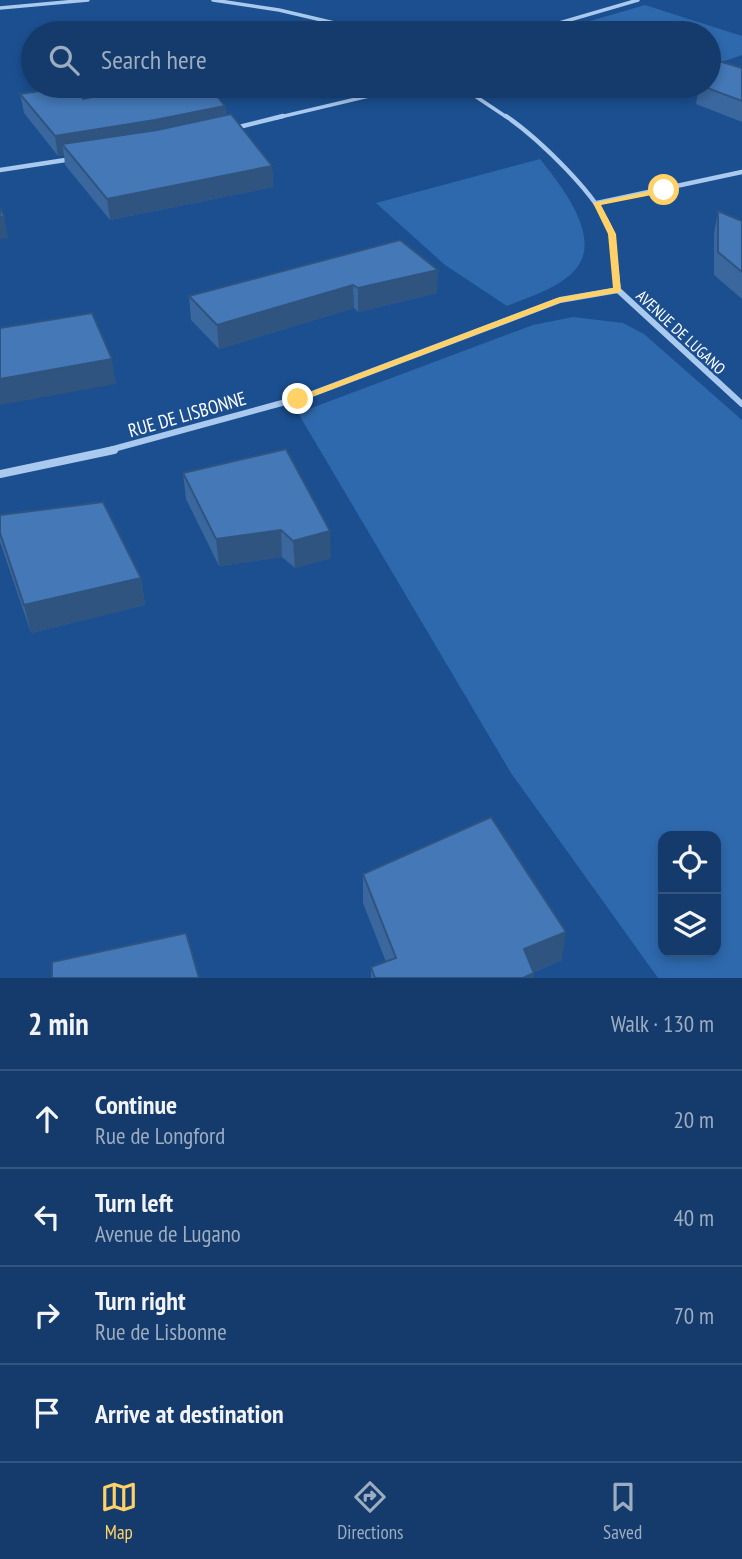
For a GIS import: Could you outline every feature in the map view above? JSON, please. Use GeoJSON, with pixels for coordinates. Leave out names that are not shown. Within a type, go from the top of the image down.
{"type":"FeatureCollection","features":[{"type":"Feature","properties":{"kind":"street"},"geometry":{"type":"LineString","coordinates":[[0,8],[88,0]]}},
{"type":"Feature","properties":{"kind":"street"},"geometry":{"type":"LineString","coordinates":[[213,0],[247,4],[323,21]]}},
{"type":"Feature","properties":{"kind":"street"},"geometry":{"type":"LineString","coordinates":[[247,4],[256,0]]}},
{"type":"Feature","properties":{"kind":"street"},"geometry":{"type":"LineString","coordinates":[[566,21],[638,0]]}},
{"type":"Feature","properties":{"kind":"street"},"geometry":{"type":"LineString","coordinates":[[223,131],[361,98]]}},
{"type":"Feature","properties":{"kind":"street","name":"AVENUE DE LUGANO"},"geometry":{"type":"LineString","coordinates":[[478,98],[523,128],[597,203],[612,234],[618,290],[742,404]]}},
{"type":"Feature","properties":{"kind":"street"},"geometry":{"type":"LineString","coordinates":[[0,170],[83,158]]}},
{"type":"Feature","properties":{"kind":"street"},"geometry":{"type":"LineString","coordinates":[[597,203],[742,172]]}},
{"type":"Feature","properties":{"kind":"street","name":"RUE DE LISBONNE"},"geometry":{"type":"LineString","coordinates":[[0,474],[132,446],[304,397],[560,300],[618,290]]}},
{"type":"Feature","properties":{"kind":"shaded area"},"geometry":{"type":"Polygon","coordinates":[[[645,5],[695,21],[590,21],[645,5]]]}},
{"type":"Feature","properties":{"kind":"shaded area"},"geometry":{"type":"Polygon","coordinates":[[[721,29],[742,36],[742,55],[722,62],[721,29]]]}},
{"type":"Feature","properties":{"kind":"shaded area"},"geometry":{"type":"Polygon","coordinates":[[[540,159],[576,212],[585,243],[583,257],[575,270],[561,282],[507,306],[445,265],[376,203],[540,159]]]}},
{"type":"Feature","properties":{"kind":"shaded area"},"geometry":{"type":"Polygon","coordinates":[[[573,317],[623,323],[644,334],[742,420],[742,978],[658,978],[511,773],[298,413],[533,325],[573,317]]]}},
{"type":"Feature","properties":{"kind":"building"},"geometry":{"type":"Polygon","coordinates":[[[721,62],[742,68],[742,101],[721,93],[721,62]]]}},
{"type":"Feature","properties":{"kind":"building"},"geometry":{"type":"Polygon","coordinates":[[[23,98],[219,98],[225,106],[155,120],[55,136],[23,98]]]}},
{"type":"Feature","properties":{"kind":"building"},"geometry":{"type":"Polygon","coordinates":[[[231,114],[272,166],[107,199],[62,144],[157,130],[231,114]]]}},
{"type":"Feature","properties":{"kind":"building"},"geometry":{"type":"Polygon","coordinates":[[[718,211],[742,221],[742,272],[718,252],[718,211]]]}},
{"type":"Feature","properties":{"kind":"building"},"geometry":{"type":"Polygon","coordinates":[[[400,240],[438,270],[358,288],[353,285],[217,325],[189,296],[400,240]]]}},
{"type":"Feature","properties":{"kind":"building"},"geometry":{"type":"Polygon","coordinates":[[[92,313],[112,359],[0,379],[0,328],[92,313]]]}},
{"type":"Feature","properties":{"kind":"building"},"geometry":{"type":"Polygon","coordinates":[[[286,449],[330,531],[293,541],[281,530],[216,539],[183,473],[286,449]]]}},
{"type":"Feature","properties":{"kind":"building"},"geometry":{"type":"Polygon","coordinates":[[[103,502],[141,578],[24,605],[0,533],[0,515],[103,502]]]}},
{"type":"Feature","properties":{"kind":"building"},"geometry":{"type":"Polygon","coordinates":[[[491,817],[566,932],[524,949],[534,973],[523,978],[375,978],[371,967],[396,958],[363,874],[491,817]]]}},
{"type":"Feature","properties":{"kind":"building"},"geometry":{"type":"Polygon","coordinates":[[[186,933],[199,978],[52,978],[52,962],[186,933]]]}},
{"type":"Feature","properties":{"kind":"route"},"geometry":{"type":"LineString","coordinates":[[298,399],[560,300],[618,290],[612,234],[597,203],[664,190]]}}]}
